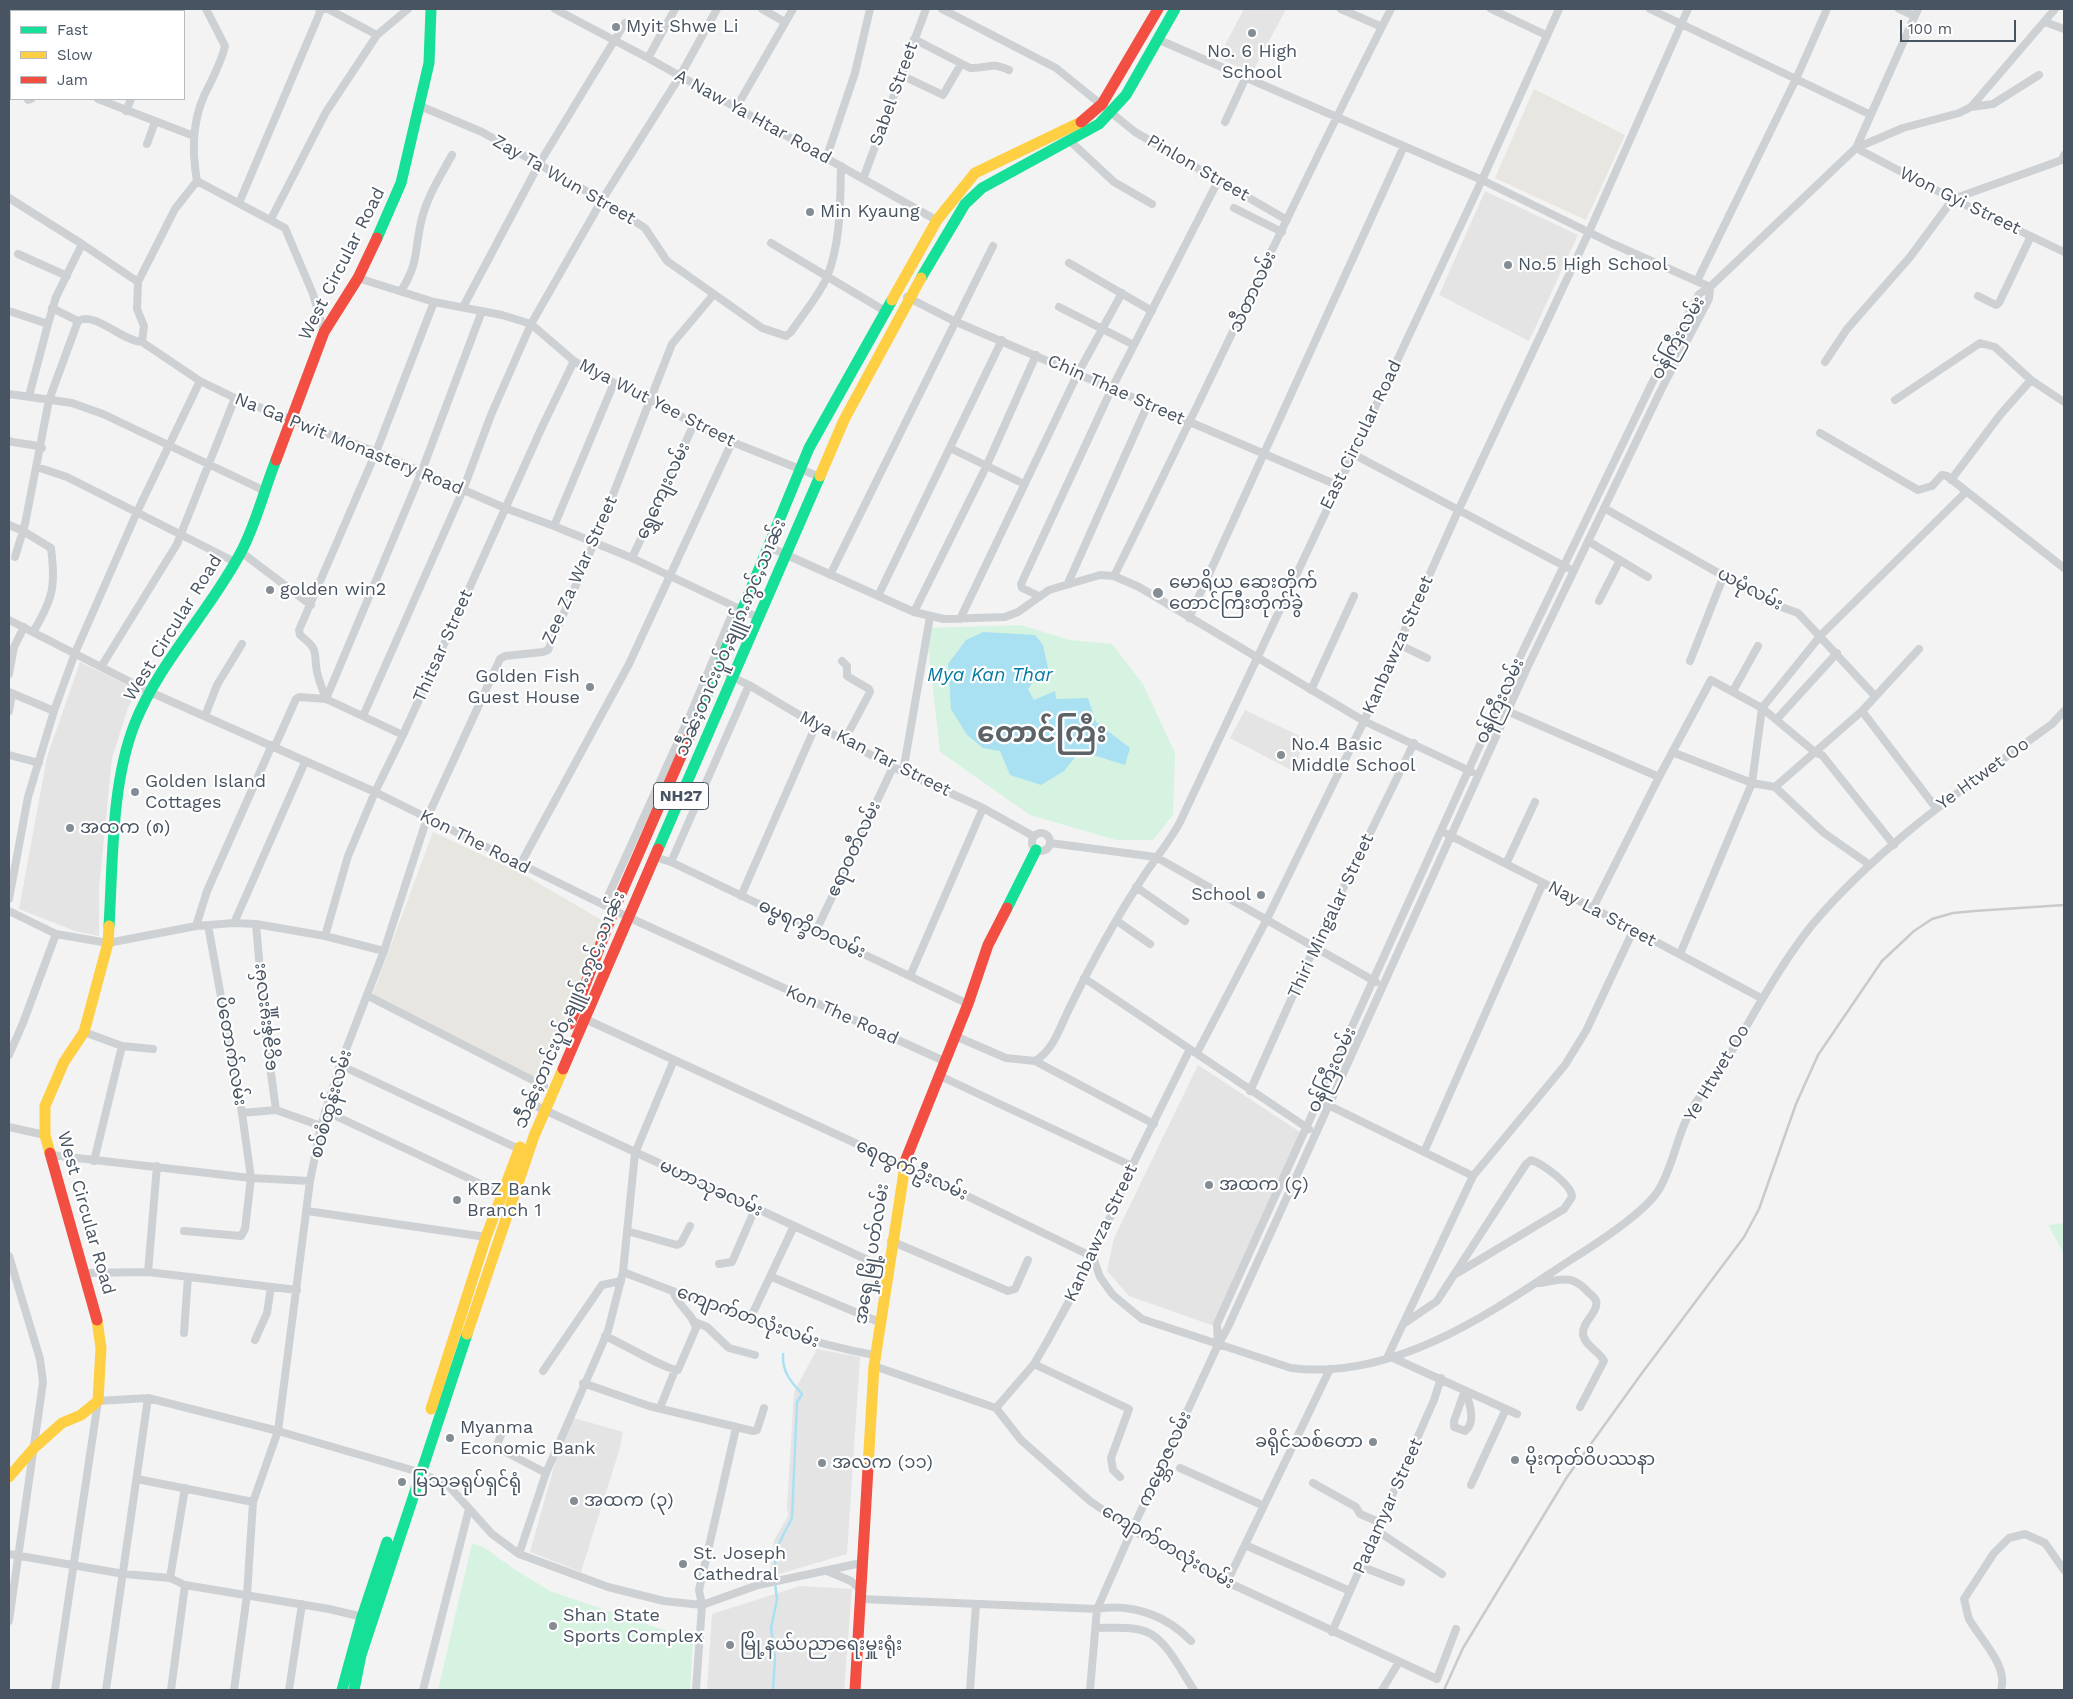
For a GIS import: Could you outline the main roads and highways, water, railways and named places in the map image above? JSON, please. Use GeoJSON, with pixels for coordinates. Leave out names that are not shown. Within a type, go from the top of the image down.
{"type":"FeatureCollection","features":[{"type":"Feature","properties":{"kind":"main road","name":"West Circular Road"},"geometry":{"type":"LineString","coordinates":[[9,1477],[34,1448],[62,1423],[81,1415],[98,1401],[101,1348],[95,1309],[45,1135],[45,1106],[64,1062],[84,1032],[108,943],[117,808],[125,753],[135,723],[150,692],[242,552],[324,332],[358,278],[392,208],[401,183],[429,63],[431,9]]}},
{"type":"Feature","properties":{"kind":"main road","name":"သဵႅၼ်ႈတၢင်းပူဝ်ႇၶျူၵ်ႉဢွင်ႇသၢၼ်း"},"geometry":{"type":"LineString","coordinates":[[342,1690],[416,1471],[534,1136],[544,1086],[594,964],[609,908],[718,672],[739,609],[769,546],[800,468],[937,220],[975,173],[1082,122],[1102,104],[1158,9]]}},
{"type":"Feature","properties":{"kind":"main road","name":"သဵႅၼ်ႈတၢင်းပူဝ်ႇၶျူၵ်ႉဢွင်ႇသၢၼ်း"},"geometry":{"type":"LineString","coordinates":[[416,1471],[486,1237],[519,1149],[630,918],[654,857],[844,420],[909,298],[965,204],[982,188],[1099,124],[1126,95],[1175,9]]}},
{"type":"Feature","properties":{"kind":"main road","name":"အရှေ့မြို့ပတ်လမ်း"},"geometry":{"type":"LineString","coordinates":[[855,1690],[874,1360],[903,1165],[968,1004],[988,945],[1036,850]]}},
{"type":"Feature","properties":{"kind":"main road","name":"သဵႅၼ်ႈတၢင်းပူဝ်ႇၶျူၵ်ႉဢွင်ႇသၢၼ်း"},"geometry":{"type":"LineString","coordinates":[[354,1690],[367,1618]]}},
{"type":"Feature","properties":{"kind":"water","name":"Mya Kan Thar"},"geometry":{"type":"Polygon","coordinates":[[[983,632],[1035,635],[1043,645],[1049,672],[1037,677],[1028,689],[1034,700],[1055,691],[1056,699],[1088,698],[1096,722],[1130,748],[1125,765],[1080,751],[1064,771],[1041,785],[1010,775],[1000,751],[983,748],[967,735],[951,709],[948,664],[966,640],[983,632]]]}},
{"type":"Feature","properties":{"kind":"waterway"},"geometry":{"type":"LineString","coordinates":[[773,1690],[775,1658],[771,1628],[777,1600],[774,1574],[777,1547],[792,1518],[797,1402],[802,1394],[791,1381],[786,1371],[783,1354]]}},
{"type":"Feature","properties":{"kind":"railway"},"geometry":{"type":"LineString","coordinates":[[1444,1690],[1463,1648],[1567,1477],[1744,1237],[1759,1209],[1796,1104],[1818,1055],[1882,961],[1914,931],[1932,919],[1953,913],[2064,905]]}},
{"type":"Feature","properties":{"kind":"place","name":"Myit Shwe Li"},"geometry":{"type":"Point","coordinates":[616,27]}},
{"type":"Feature","properties":{"kind":"place","name":"No. 6 High School"},"geometry":{"type":"Point","coordinates":[1252,33]}},
{"type":"Feature","properties":{"kind":"place","name":"Min Kyaung"},"geometry":{"type":"Point","coordinates":[810,212]}},
{"type":"Feature","properties":{"kind":"place","name":"No.5 High School"},"geometry":{"type":"Point","coordinates":[1508,265]}},
{"type":"Feature","properties":{"kind":"place","name":"golden win2"},"geometry":{"type":"Point","coordinates":[270,590]}},
{"type":"Feature","properties":{"kind":"place","name":"မောရိယ ဆေးတိုက် တောင်ကြီးတိုက်ခွဲ"},"geometry":{"type":"Point","coordinates":[1158,593]}},
{"type":"Feature","properties":{"kind":"place","name":"Golden Fish Guest House"},"geometry":{"type":"Point","coordinates":[590,687]}},
{"type":"Feature","properties":{"kind":"place","name":"No.4 Basic Middle School"},"geometry":{"type":"Point","coordinates":[1281,755]}},
{"type":"Feature","properties":{"kind":"place","name":"Golden Island Cottages"},"geometry":{"type":"Point","coordinates":[135,792]}},
{"type":"Feature","properties":{"kind":"place","name":"အထက (၈)"},"geometry":{"type":"Point","coordinates":[70,828]}},
{"type":"Feature","properties":{"kind":"place","name":"School"},"geometry":{"type":"Point","coordinates":[1261,895]}},
{"type":"Feature","properties":{"kind":"place","name":"အထက (၄)"},"geometry":{"type":"Point","coordinates":[1209,1185]}},
{"type":"Feature","properties":{"kind":"place","name":"KBZ Bank Branch 1"},"geometry":{"type":"Point","coordinates":[457,1200]}},
{"type":"Feature","properties":{"kind":"place","name":"Myanma Economic Bank"},"geometry":{"type":"Point","coordinates":[450,1438]}},
{"type":"Feature","properties":{"kind":"place","name":"ခရိုင်သစ်တော"},"geometry":{"type":"Point","coordinates":[1373,1442]}},
{"type":"Feature","properties":{"kind":"place","name":"မိုးကုတ်ဝိပဿနာ"},"geometry":{"type":"Point","coordinates":[1515,1460]}},
{"type":"Feature","properties":{"kind":"place","name":"အလက (၁၁)"},"geometry":{"type":"Point","coordinates":[822,1463]}},
{"type":"Feature","properties":{"kind":"place","name":"မြသုခရုပ်ရှင်ရုံ"},"geometry":{"type":"Point","coordinates":[402,1482]}},
{"type":"Feature","properties":{"kind":"place","name":"အထက (၃)"},"geometry":{"type":"Point","coordinates":[574,1501]}},
{"type":"Feature","properties":{"kind":"place","name":"St. Joseph Cathedral"},"geometry":{"type":"Point","coordinates":[683,1564]}},
{"type":"Feature","properties":{"kind":"place","name":"Shan State Sports Complex"},"geometry":{"type":"Point","coordinates":[553,1626]}},
{"type":"Feature","properties":{"kind":"place","name":"မြို့နယ်ပညာရေးမှူးရုံး"},"geometry":{"type":"Point","coordinates":[730,1645]}},
{"type":"Feature","properties":{"kind":"district","name":"တောင်ကြီး"},"geometry":{"type":"Point","coordinates":[1042,734]}}]}
